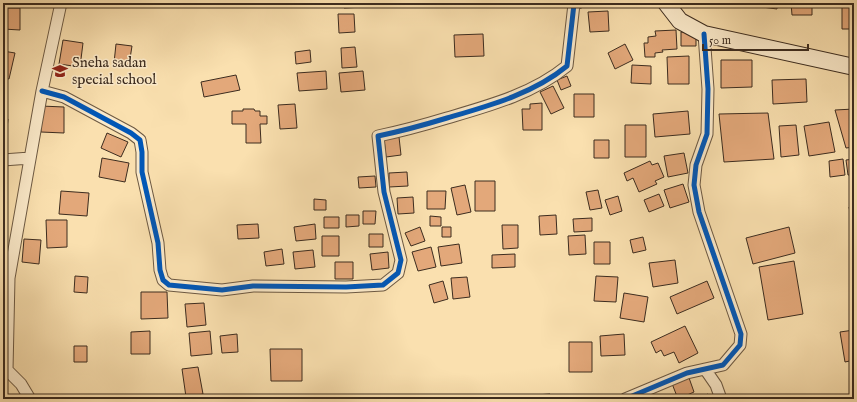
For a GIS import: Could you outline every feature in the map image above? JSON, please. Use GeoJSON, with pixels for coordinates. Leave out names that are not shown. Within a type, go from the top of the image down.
{"type":"FeatureCollection","features":[{"type":"Feature","properties":{"kind":"main road"},"geometry":{"type":"LineString","coordinates":[[666,3],[680,21],[704,34],[854,67]]}},
{"type":"Feature","properties":{"kind":"street"},"geometry":{"type":"LineString","coordinates":[[30,399],[21,384],[8,370],[9,278],[42,91],[61,3]]}},
{"type":"Feature","properties":{"kind":"street"},"geometry":{"type":"LineString","coordinates":[[42,91],[64,97],[131,132],[140,140],[142,152],[142,172],[158,243],[160,270],[163,280],[169,285],[222,290],[254,286],[346,287],[383,285],[398,273],[401,260],[384,192],[378,136],[400,132],[498,104],[555,76],[567,66],[574,4],[578,3]]}},
{"type":"Feature","properties":{"kind":"street"},"geometry":{"type":"LineString","coordinates":[[625,399],[687,373],[723,365],[740,345],[741,334],[699,212],[694,185],[696,165],[707,134],[708,89],[704,34]]}},
{"type":"Feature","properties":{"kind":"street"},"geometry":{"type":"LineString","coordinates":[[3,160],[30,158]]}},
{"type":"Feature","properties":{"kind":"street"},"geometry":{"type":"LineString","coordinates":[[705,369],[716,385],[721,399]]}},
{"type":"Feature","properties":{"kind":"building"},"geometry":{"type":"Polygon","coordinates":[[[344,3],[365,3],[365,7],[344,8],[344,3]]]}},
{"type":"Feature","properties":{"kind":"building"},"geometry":{"type":"Polygon","coordinates":[[[763,3],[777,3],[777,9],[762,7],[763,3]]]}},
{"type":"Feature","properties":{"kind":"building"},"geometry":{"type":"Polygon","coordinates":[[[791,3],[812,3],[812,15],[792,15],[791,3]]]}},
{"type":"Feature","properties":{"kind":"building"},"geometry":{"type":"Polygon","coordinates":[[[842,3],[854,3],[854,29],[842,29],[842,3]]]}},
{"type":"Feature","properties":{"kind":"building"},"geometry":{"type":"Polygon","coordinates":[[[3,8],[20,8],[20,30],[3,29],[3,8]]]}},
{"type":"Feature","properties":{"kind":"building"},"geometry":{"type":"Polygon","coordinates":[[[608,11],[609,31],[590,32],[588,12],[608,11]]]}},
{"type":"Feature","properties":{"kind":"building"},"geometry":{"type":"Polygon","coordinates":[[[338,14],[354,14],[355,32],[339,33],[338,14]]]}},
{"type":"Feature","properties":{"kind":"building"},"geometry":{"type":"Polygon","coordinates":[[[676,30],[677,49],[662,50],[663,52],[655,53],[655,57],[645,57],[644,43],[648,43],[648,37],[656,36],[655,31],[676,30]]]}},
{"type":"Feature","properties":{"kind":"building"},"geometry":{"type":"Polygon","coordinates":[[[681,32],[696,32],[696,46],[681,46],[681,32]]]}},
{"type":"Feature","properties":{"kind":"building"},"geometry":{"type":"Polygon","coordinates":[[[483,34],[484,56],[455,57],[454,35],[483,34]]]}},
{"type":"Feature","properties":{"kind":"building"},"geometry":{"type":"Polygon","coordinates":[[[63,40],[83,43],[80,67],[59,64],[63,40]]]}},
{"type":"Feature","properties":{"kind":"building"},"geometry":{"type":"Polygon","coordinates":[[[116,44],[132,46],[129,65],[114,63],[116,44]]]}},
{"type":"Feature","properties":{"kind":"building"},"geometry":{"type":"Polygon","coordinates":[[[625,44],[633,60],[615,69],[608,53],[625,44]]]}},
{"type":"Feature","properties":{"kind":"building"},"geometry":{"type":"Polygon","coordinates":[[[355,47],[357,67],[342,68],[341,48],[355,47]]]}},
{"type":"Feature","properties":{"kind":"building"},"geometry":{"type":"Polygon","coordinates":[[[310,50],[311,62],[296,64],[295,52],[310,50]]]}},
{"type":"Feature","properties":{"kind":"building"},"geometry":{"type":"Polygon","coordinates":[[[3,51],[15,53],[9,79],[3,78],[3,51]]]}},
{"type":"Feature","properties":{"kind":"building"},"geometry":{"type":"Polygon","coordinates":[[[689,56],[689,84],[668,84],[667,57],[689,56]]]}},
{"type":"Feature","properties":{"kind":"building"},"geometry":{"type":"Polygon","coordinates":[[[721,60],[752,60],[752,87],[721,88],[721,60]]]}},
{"type":"Feature","properties":{"kind":"building"},"geometry":{"type":"Polygon","coordinates":[[[632,65],[651,66],[651,84],[631,83],[632,65]]]}},
{"type":"Feature","properties":{"kind":"building"},"geometry":{"type":"Polygon","coordinates":[[[326,71],[327,89],[299,91],[297,73],[326,71]]]}},
{"type":"Feature","properties":{"kind":"building"},"geometry":{"type":"Polygon","coordinates":[[[363,71],[365,90],[341,92],[339,73],[363,71]]]}},
{"type":"Feature","properties":{"kind":"building"},"geometry":{"type":"Polygon","coordinates":[[[236,75],[240,90],[204,97],[201,82],[236,75]]]}},
{"type":"Feature","properties":{"kind":"building"},"geometry":{"type":"Polygon","coordinates":[[[567,76],[571,86],[561,90],[557,80],[567,76]]]}},
{"type":"Feature","properties":{"kind":"building"},"geometry":{"type":"Polygon","coordinates":[[[806,79],[807,102],[773,104],[772,80],[806,79]]]}},
{"type":"Feature","properties":{"kind":"building"},"geometry":{"type":"Polygon","coordinates":[[[553,86],[564,108],[551,114],[540,92],[553,86]]]}},
{"type":"Feature","properties":{"kind":"building"},"geometry":{"type":"Polygon","coordinates":[[[574,94],[594,94],[594,117],[574,117],[574,94]]]}},
{"type":"Feature","properties":{"kind":"building"},"geometry":{"type":"Polygon","coordinates":[[[542,103],[542,130],[523,130],[522,109],[530,109],[530,104],[542,103]]]}},
{"type":"Feature","properties":{"kind":"building"},"geometry":{"type":"Polygon","coordinates":[[[295,104],[297,128],[280,129],[278,105],[295,104]]]}},
{"type":"Feature","properties":{"kind":"building"},"geometry":{"type":"Polygon","coordinates":[[[41,106],[64,107],[64,133],[41,132],[41,106]]]}},
{"type":"Feature","properties":{"kind":"building"},"geometry":{"type":"Polygon","coordinates":[[[243,109],[254,109],[255,111],[260,111],[260,116],[267,116],[267,124],[260,124],[261,143],[246,143],[246,124],[232,124],[232,111],[243,111],[243,109]]]}},
{"type":"Feature","properties":{"kind":"building"},"geometry":{"type":"Polygon","coordinates":[[[854,109],[854,147],[846,148],[835,110],[854,109]]]}},
{"type":"Feature","properties":{"kind":"building"},"geometry":{"type":"Polygon","coordinates":[[[688,111],[690,134],[655,137],[653,114],[688,111]]]}},
{"type":"Feature","properties":{"kind":"building"},"geometry":{"type":"Polygon","coordinates":[[[768,113],[774,159],[724,162],[719,114],[768,113]]]}},
{"type":"Feature","properties":{"kind":"building"},"geometry":{"type":"Polygon","coordinates":[[[3,118],[8,119],[4,157],[3,157],[3,118]]]}},
{"type":"Feature","properties":{"kind":"building"},"geometry":{"type":"Polygon","coordinates":[[[829,122],[835,152],[809,156],[804,126],[829,122]]]}},
{"type":"Feature","properties":{"kind":"building"},"geometry":{"type":"Polygon","coordinates":[[[625,125],[646,125],[646,157],[625,157],[625,125]]]}},
{"type":"Feature","properties":{"kind":"building"},"geometry":{"type":"Polygon","coordinates":[[[796,125],[799,155],[781,157],[779,126],[796,125]]]}},
{"type":"Feature","properties":{"kind":"building"},"geometry":{"type":"Polygon","coordinates":[[[107,133],[128,142],[121,157],[101,148],[107,133]]]}},
{"type":"Feature","properties":{"kind":"building"},"geometry":{"type":"Polygon","coordinates":[[[399,137],[401,155],[386,157],[384,139],[399,137]]]}},
{"type":"Feature","properties":{"kind":"building"},"geometry":{"type":"Polygon","coordinates":[[[594,140],[609,140],[609,158],[594,158],[594,140]]]}},
{"type":"Feature","properties":{"kind":"building"},"geometry":{"type":"Polygon","coordinates":[[[684,153],[688,173],[668,177],[664,156],[684,153]]]}},
{"type":"Feature","properties":{"kind":"building"},"geometry":{"type":"Polygon","coordinates":[[[102,158],[129,163],[125,182],[99,177],[102,158]]]}},
{"type":"Feature","properties":{"kind":"building"},"geometry":{"type":"Polygon","coordinates":[[[843,159],[845,175],[830,177],[829,161],[843,159]]]}},
{"type":"Feature","properties":{"kind":"building"},"geometry":{"type":"Polygon","coordinates":[[[854,159],[854,175],[848,175],[846,160],[854,159]]]}},
{"type":"Feature","properties":{"kind":"building"},"geometry":{"type":"Polygon","coordinates":[[[650,161],[652,165],[658,163],[664,177],[655,181],[657,184],[639,192],[633,178],[627,181],[624,173],[650,161]]]}},
{"type":"Feature","properties":{"kind":"building"},"geometry":{"type":"Polygon","coordinates":[[[407,172],[408,186],[389,187],[389,173],[407,172]]]}},
{"type":"Feature","properties":{"kind":"building"},"geometry":{"type":"Polygon","coordinates":[[[375,176],[376,187],[359,188],[358,177],[375,176]]]}},
{"type":"Feature","properties":{"kind":"building"},"geometry":{"type":"Polygon","coordinates":[[[475,181],[495,181],[495,211],[475,211],[475,181]]]}},
{"type":"Feature","properties":{"kind":"building"},"geometry":{"type":"Polygon","coordinates":[[[683,184],[689,202],[670,208],[664,190],[683,184]]]}},
{"type":"Feature","properties":{"kind":"building"},"geometry":{"type":"Polygon","coordinates":[[[465,185],[471,212],[457,215],[451,188],[465,185]]]}},
{"type":"Feature","properties":{"kind":"building"},"geometry":{"type":"Polygon","coordinates":[[[598,190],[602,208],[590,210],[586,192],[598,190]]]}},
{"type":"Feature","properties":{"kind":"building"},"geometry":{"type":"Polygon","coordinates":[[[61,191],[89,193],[87,216],[59,214],[61,191]]]}},
{"type":"Feature","properties":{"kind":"building"},"geometry":{"type":"Polygon","coordinates":[[[427,191],[446,191],[445,209],[427,209],[427,191]]]}},
{"type":"Feature","properties":{"kind":"building"},"geometry":{"type":"Polygon","coordinates":[[[659,194],[664,206],[649,212],[644,200],[659,194]]]}},
{"type":"Feature","properties":{"kind":"building"},"geometry":{"type":"Polygon","coordinates":[[[618,196],[622,211],[610,215],[605,200],[618,196]]]}},
{"type":"Feature","properties":{"kind":"building"},"geometry":{"type":"Polygon","coordinates":[[[413,197],[414,213],[398,214],[397,198],[413,197]]]}},
{"type":"Feature","properties":{"kind":"building"},"geometry":{"type":"Polygon","coordinates":[[[314,199],[326,200],[326,210],[314,210],[314,199]]]}},
{"type":"Feature","properties":{"kind":"building"},"geometry":{"type":"Polygon","coordinates":[[[854,206],[854,234],[849,207],[854,206]]]}},
{"type":"Feature","properties":{"kind":"building"},"geometry":{"type":"Polygon","coordinates":[[[363,211],[376,211],[375,224],[363,224],[363,211]]]}},
{"type":"Feature","properties":{"kind":"building"},"geometry":{"type":"Polygon","coordinates":[[[346,215],[359,215],[359,226],[346,227],[346,215]]]}},
{"type":"Feature","properties":{"kind":"building"},"geometry":{"type":"Polygon","coordinates":[[[556,215],[557,234],[540,235],[539,216],[556,215]]]}},
{"type":"Feature","properties":{"kind":"building"},"geometry":{"type":"Polygon","coordinates":[[[430,216],[441,217],[441,226],[430,226],[430,216]]]}},
{"type":"Feature","properties":{"kind":"building"},"geometry":{"type":"Polygon","coordinates":[[[324,217],[339,217],[339,228],[324,228],[324,217]]]}},
{"type":"Feature","properties":{"kind":"building"},"geometry":{"type":"Polygon","coordinates":[[[592,218],[592,231],[574,232],[573,219],[592,218]]]}},
{"type":"Feature","properties":{"kind":"building"},"geometry":{"type":"Polygon","coordinates":[[[46,220],[67,220],[67,247],[47,248],[46,220]]]}},
{"type":"Feature","properties":{"kind":"building"},"geometry":{"type":"Polygon","coordinates":[[[258,224],[259,238],[238,239],[237,225],[258,224]]]}},
{"type":"Feature","properties":{"kind":"building"},"geometry":{"type":"Polygon","coordinates":[[[315,224],[316,239],[296,241],[294,227],[315,224]]]}},
{"type":"Feature","properties":{"kind":"building"},"geometry":{"type":"Polygon","coordinates":[[[502,225],[518,225],[518,248],[503,249],[502,225]]]}},
{"type":"Feature","properties":{"kind":"building"},"geometry":{"type":"Polygon","coordinates":[[[420,227],[425,241],[411,246],[405,233],[420,227]]]}},
{"type":"Feature","properties":{"kind":"building"},"geometry":{"type":"Polygon","coordinates":[[[442,227],[451,227],[451,237],[442,237],[442,227]]]}},
{"type":"Feature","properties":{"kind":"building"},"geometry":{"type":"Polygon","coordinates":[[[789,227],[795,253],[753,264],[746,238],[789,227]]]}},
{"type":"Feature","properties":{"kind":"building"},"geometry":{"type":"Polygon","coordinates":[[[369,234],[383,234],[383,247],[369,247],[369,234]]]}},
{"type":"Feature","properties":{"kind":"building"},"geometry":{"type":"Polygon","coordinates":[[[585,235],[586,254],[569,255],[568,236],[585,235]]]}},
{"type":"Feature","properties":{"kind":"building"},"geometry":{"type":"Polygon","coordinates":[[[322,236],[339,236],[339,256],[322,256],[322,236]]]}},
{"type":"Feature","properties":{"kind":"building"},"geometry":{"type":"Polygon","coordinates":[[[643,237],[646,250],[633,253],[630,240],[643,237]]]}},
{"type":"Feature","properties":{"kind":"building"},"geometry":{"type":"Polygon","coordinates":[[[24,239],[41,240],[39,264],[22,262],[24,239]]]}},
{"type":"Feature","properties":{"kind":"building"},"geometry":{"type":"Polygon","coordinates":[[[594,242],[610,242],[610,264],[594,264],[594,242]]]}},
{"type":"Feature","properties":{"kind":"building"},"geometry":{"type":"Polygon","coordinates":[[[459,244],[462,263],[441,266],[438,247],[459,244]]]}},
{"type":"Feature","properties":{"kind":"building"},"geometry":{"type":"Polygon","coordinates":[[[431,247],[436,267],[418,271],[412,252],[431,247]]]}},
{"type":"Feature","properties":{"kind":"building"},"geometry":{"type":"Polygon","coordinates":[[[282,249],[284,264],[266,266],[264,252],[282,249]]]}},
{"type":"Feature","properties":{"kind":"building"},"geometry":{"type":"Polygon","coordinates":[[[313,250],[315,267],[295,269],[293,252],[313,250]]]}},
{"type":"Feature","properties":{"kind":"building"},"geometry":{"type":"Polygon","coordinates":[[[388,252],[389,268],[372,270],[370,254],[388,252]]]}},
{"type":"Feature","properties":{"kind":"building"},"geometry":{"type":"Polygon","coordinates":[[[515,254],[515,267],[492,268],[492,255],[515,254]]]}},
{"type":"Feature","properties":{"kind":"building"},"geometry":{"type":"Polygon","coordinates":[[[675,260],[678,283],[653,287],[649,263],[675,260]]]}},
{"type":"Feature","properties":{"kind":"building"},"geometry":{"type":"Polygon","coordinates":[[[794,261],[803,314],[768,320],[759,267],[794,261]]]}},
{"type":"Feature","properties":{"kind":"building"},"geometry":{"type":"Polygon","coordinates":[[[335,262],[353,262],[353,279],[335,279],[335,262]]]}},
{"type":"Feature","properties":{"kind":"building"},"geometry":{"type":"Polygon","coordinates":[[[75,276],[88,277],[87,293],[74,292],[75,276]]]}},
{"type":"Feature","properties":{"kind":"building"},"geometry":{"type":"Polygon","coordinates":[[[596,276],[618,277],[616,302],[594,301],[596,276]]]}},
{"type":"Feature","properties":{"kind":"building"},"geometry":{"type":"Polygon","coordinates":[[[467,277],[470,297],[453,299],[451,278],[467,277]]]}},
{"type":"Feature","properties":{"kind":"building"},"geometry":{"type":"Polygon","coordinates":[[[443,281],[448,299],[434,303],[429,285],[443,281]]]}},
{"type":"Feature","properties":{"kind":"building"},"geometry":{"type":"Polygon","coordinates":[[[707,281],[714,298],[677,314],[670,297],[707,281]]]}},
{"type":"Feature","properties":{"kind":"building"},"geometry":{"type":"Polygon","coordinates":[[[141,292],[167,292],[168,318],[141,319],[141,292]]]}},
{"type":"Feature","properties":{"kind":"building"},"geometry":{"type":"Polygon","coordinates":[[[624,293],[648,297],[644,322],[620,318],[624,293]]]}},
{"type":"Feature","properties":{"kind":"building"},"geometry":{"type":"Polygon","coordinates":[[[204,303],[206,325],[187,327],[185,304],[204,303]]]}},
{"type":"Feature","properties":{"kind":"building"},"geometry":{"type":"Polygon","coordinates":[[[685,326],[698,353],[679,363],[674,352],[664,356],[661,350],[656,353],[651,342],[685,326]]]}},
{"type":"Feature","properties":{"kind":"building"},"geometry":{"type":"Polygon","coordinates":[[[854,330],[854,360],[845,362],[840,332],[854,330]]]}},
{"type":"Feature","properties":{"kind":"building"},"geometry":{"type":"Polygon","coordinates":[[[150,331],[150,354],[131,354],[131,332],[150,331]]]}},
{"type":"Feature","properties":{"kind":"building"},"geometry":{"type":"Polygon","coordinates":[[[210,331],[212,354],[191,356],[189,333],[210,331]]]}},
{"type":"Feature","properties":{"kind":"building"},"geometry":{"type":"Polygon","coordinates":[[[237,334],[238,352],[222,353],[220,336],[237,334]]]}},
{"type":"Feature","properties":{"kind":"building"},"geometry":{"type":"Polygon","coordinates":[[[624,334],[625,355],[601,356],[600,336],[624,334]]]}},
{"type":"Feature","properties":{"kind":"building"},"geometry":{"type":"Polygon","coordinates":[[[569,342],[592,342],[592,372],[569,372],[569,342]]]}},
{"type":"Feature","properties":{"kind":"building"},"geometry":{"type":"Polygon","coordinates":[[[74,346],[87,346],[87,362],[74,362],[74,346]]]}},
{"type":"Feature","properties":{"kind":"building"},"geometry":{"type":"Polygon","coordinates":[[[270,349],[302,349],[302,381],[271,381],[270,349]]]}},
{"type":"Feature","properties":{"kind":"building"},"geometry":{"type":"Polygon","coordinates":[[[198,367],[203,394],[186,397],[182,369],[198,367]]]}},
{"type":"Feature","properties":{"kind":"building"},"geometry":{"type":"Polygon","coordinates":[[[688,375],[694,392],[678,399],[671,381],[688,375]]]}},
{"type":"Feature","properties":{"kind":"building"},"geometry":{"type":"Polygon","coordinates":[[[550,394],[551,399],[522,399],[521,396],[550,394]]]}},
{"type":"Feature","properties":{"kind":"building"},"geometry":{"type":"Polygon","coordinates":[[[708,394],[710,399],[695,399],[708,394]]]}},
{"type":"Feature","properties":{"kind":"cycle path"},"geometry":{"type":"LineString","coordinates":[[42,91],[64,97],[131,133],[140,140],[142,152],[142,172],[158,243],[160,270],[163,280],[169,285],[222,290],[253,286],[346,287],[383,285],[398,273],[401,260],[384,192],[378,136],[494,104],[525,92],[554,76],[567,66],[574,4],[578,3]]}},
{"type":"Feature","properties":{"kind":"cycle path"},"geometry":{"type":"LineString","coordinates":[[625,399],[687,373],[723,365],[740,345],[741,334],[699,212],[694,185],[696,165],[707,134],[708,89],[704,34]]}},
{"type":"Feature","properties":{"kind":"place","name":"Sneha sadan special school"},"geometry":{"type":"Point","coordinates":[60,71]}}]}
